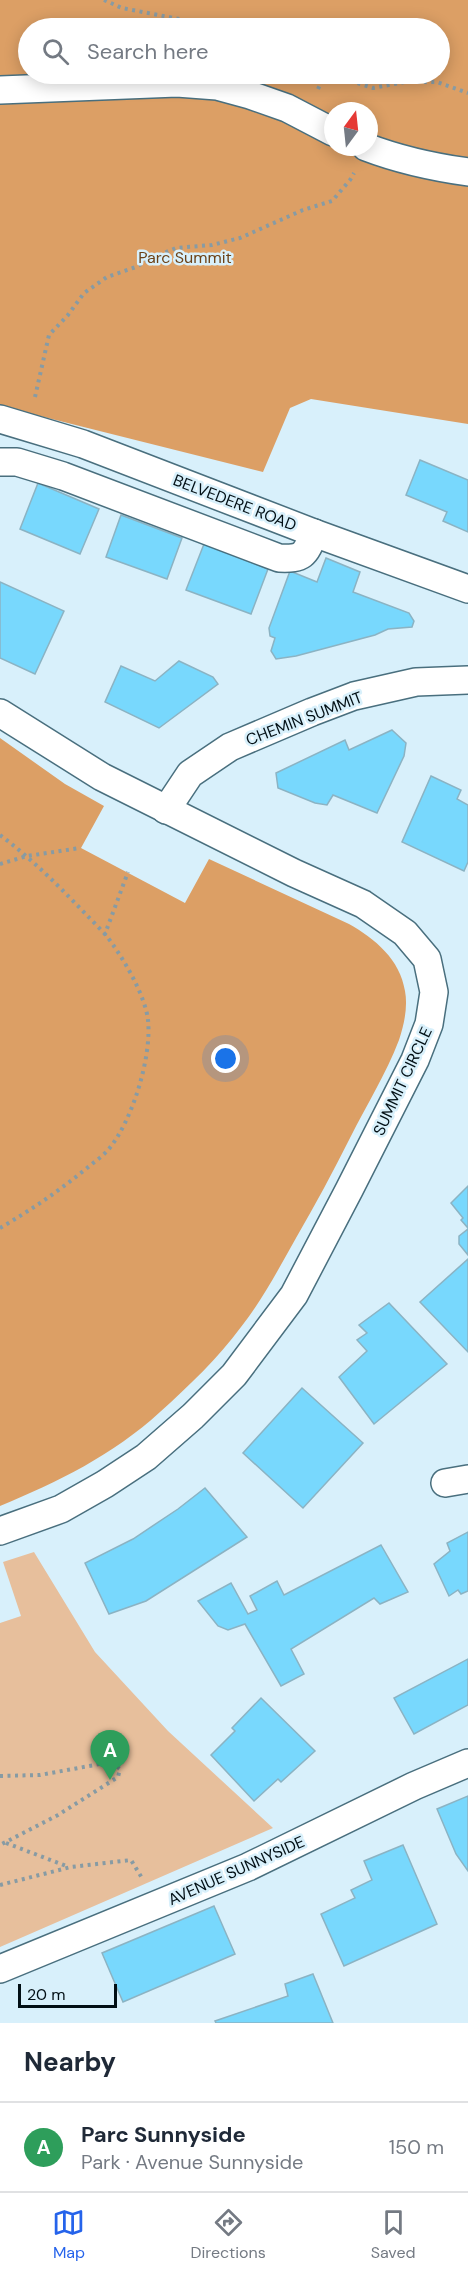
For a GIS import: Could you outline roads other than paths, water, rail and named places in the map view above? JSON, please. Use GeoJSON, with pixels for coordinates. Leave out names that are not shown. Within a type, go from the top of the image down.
{"type":"FeatureCollection","features":[{"type":"Feature","properties":{"kind":"street"},"geometry":{"type":"LineString","coordinates":[[0,90],[152,84]]}},
{"type":"Feature","properties":{"kind":"street"},"geometry":{"type":"LineString","coordinates":[[190,84],[217,86],[250,95],[287,108],[324,127]]}},
{"type":"Feature","properties":{"kind":"street"},"geometry":{"type":"LineString","coordinates":[[378,151],[402,160],[468,172]]}},
{"type":"Feature","properties":{"kind":"street","name":"BELVEDERE ROAD"},"geometry":{"type":"LineString","coordinates":[[0,419],[83,444],[314,533],[468,589]]}},
{"type":"Feature","properties":{"kind":"street"},"geometry":{"type":"LineString","coordinates":[[0,462],[17,462],[63,476],[279,558],[296,559],[306,553],[314,533]]}},
{"type":"Feature","properties":{"kind":"street","name":"CHEMIN SUMMIT"},"geometry":{"type":"LineString","coordinates":[[166,810],[190,774],[230,747],[354,696],[416,682],[468,680]]}},
{"type":"Feature","properties":{"kind":"street","name":"SUMMIT CIRCLE"},"geometry":{"type":"LineString","coordinates":[[0,713],[102,777],[363,904],[405,933],[427,959],[434,992],[429,1024],[414,1060],[350,1190],[294,1295],[234,1375],[193,1416],[130,1468],[61,1509],[0,1531]]}},
{"type":"Feature","properties":{"kind":"street","name":"AVENUE SUNNYSIDE"},"geometry":{"type":"LineString","coordinates":[[0,1969],[248,1867],[414,1786],[468,1764]]}},
{"type":"Feature","properties":{"kind":"place","name":"Parc Sunnyside"},"geometry":{"type":"Point","coordinates":[110,1780]}},
{"type":"Feature","properties":{"kind":"park label","name":"Parc Summit"},"geometry":{"type":"Point","coordinates":[185,257]}}]}
